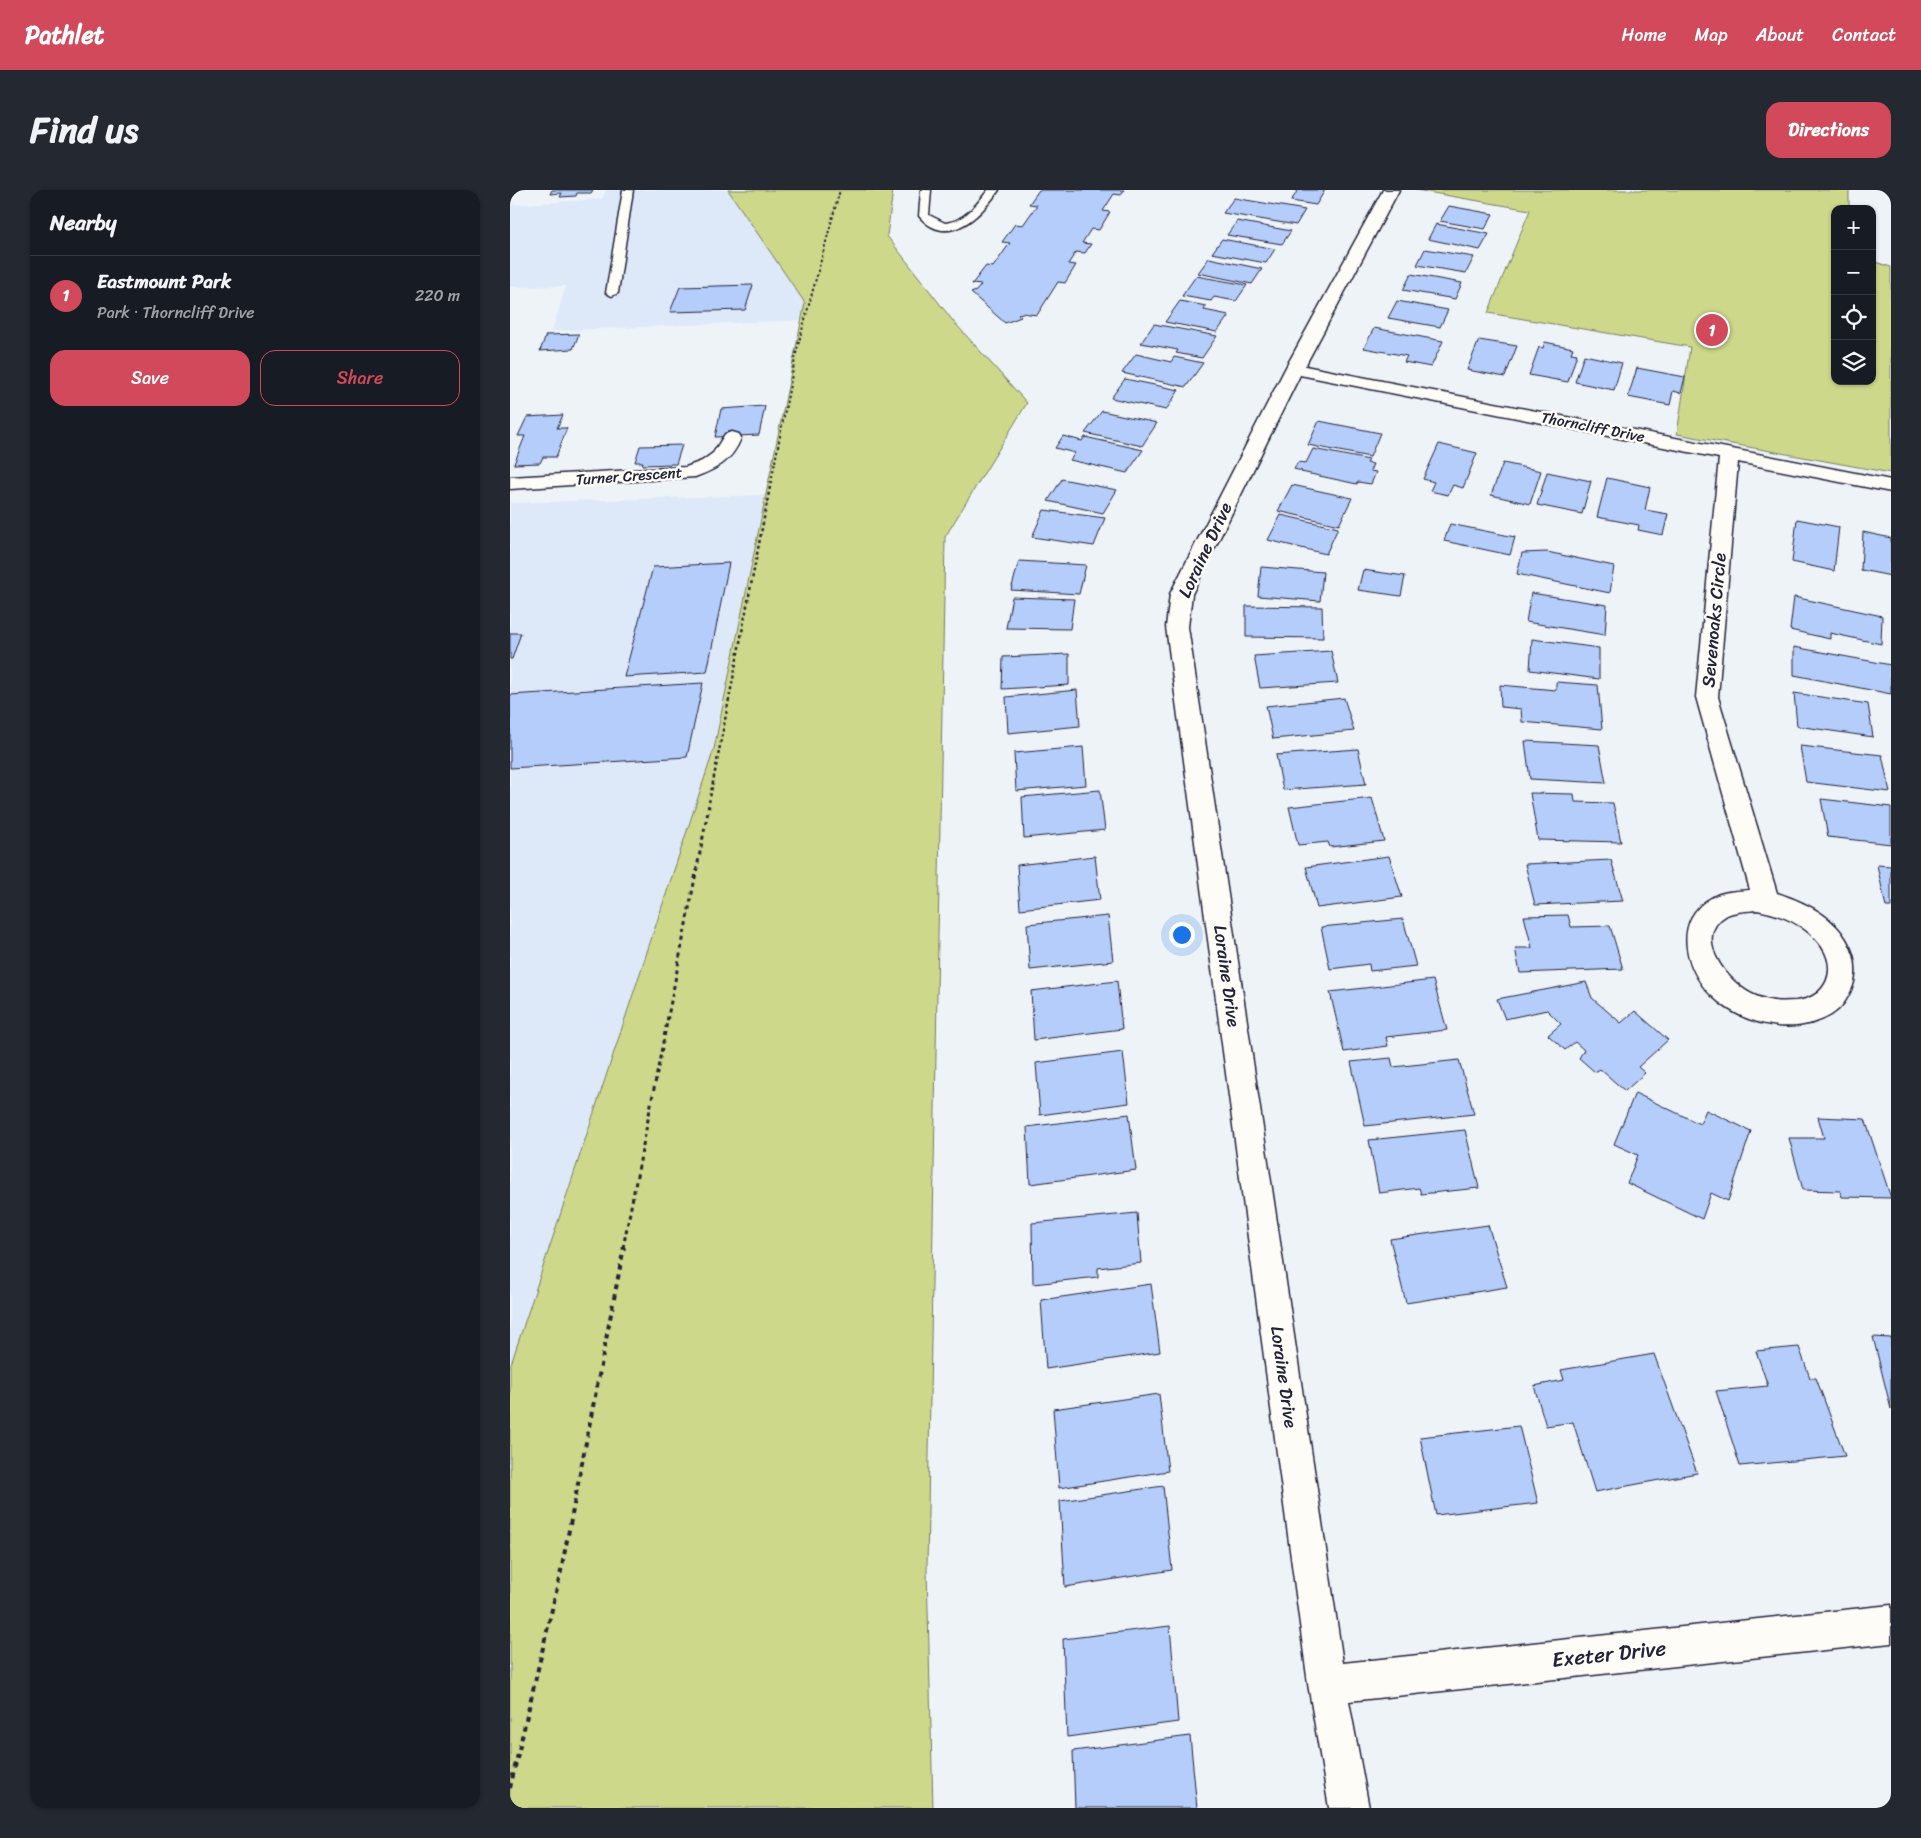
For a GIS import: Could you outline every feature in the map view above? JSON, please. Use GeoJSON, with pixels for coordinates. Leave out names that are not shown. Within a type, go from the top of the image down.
{"type":"FeatureCollection","features":[{"type":"Feature","properties":{"kind":"street","name":"Loraine Drive"},"geometry":{"type":"LineString","coordinates":[[1349,1808],[1327,1684],[1177,627],[1181,594],[1294,369],[1391,190]]}},
{"type":"Feature","properties":{"kind":"street","name":"Thorncliff Drive"},"geometry":{"type":"LineString","coordinates":[[1294,369],[1891,486]]}},
{"type":"Feature","properties":{"kind":"street","name":"Turner Crescent"},"geometry":{"type":"LineString","coordinates":[[510,483],[688,473],[716,463],[728,449],[732,438]]}},
{"type":"Feature","properties":{"kind":"street","name":"Sevenoaks Circle"},"geometry":{"type":"LineString","coordinates":[[1730,453],[1707,697],[1766,900]]}},
{"type":"Feature","properties":{"kind":"street"},"geometry":{"type":"LineString","coordinates":[[1748,899],[1766,900],[1790,907],[1806,916],[1825,933],[1834,946],[1842,966],[1841,980],[1836,993],[1820,1008],[1804,1014],[1786,1015],[1758,1010],[1739,1001],[1724,990],[1711,977],[1702,962],[1697,940],[1700,926],[1707,916],[1718,907],[1732,901],[1748,899]]}},
{"type":"Feature","properties":{"kind":"street","name":"Exeter Drive"},"geometry":{"type":"LineString","coordinates":[[1327,1684],[1891,1624]]}},
{"type":"Feature","properties":{"kind":"lane"},"geometry":{"type":"LineString","coordinates":[[612,293],[628,190]]}},
{"type":"Feature","properties":{"kind":"lane"},"geometry":{"type":"LineString","coordinates":[[926,190],[924,216],[935,226],[952,227],[969,219],[994,190]]}},
{"type":"Feature","properties":{"kind":"path"},"geometry":{"type":"LineString","coordinates":[[510,1788],[561,1571],[797,349],[840,190]]}},
{"type":"Feature","properties":{"kind":"shaded area"},"geometry":{"type":"Polygon","coordinates":[[[606,190],[728,190],[805,303],[801,320],[552,331],[566,286],[510,287],[510,205],[602,199],[606,190]]]}},
{"type":"Feature","properties":{"kind":"shaded area"},"geometry":{"type":"Polygon","coordinates":[[[765,495],[714,749],[510,1367],[510,503],[765,495]]]}},
{"type":"Feature","properties":{"kind":"green space"},"geometry":{"type":"Polygon","coordinates":[[[728,190],[893,190],[887,236],[953,321],[1027,403],[945,537],[927,1570],[933,1808],[510,1808],[510,1367],[714,749],[805,303],[728,190]]]}},
{"type":"Feature","properties":{"kind":"green space"},"geometry":{"type":"Polygon","coordinates":[[[1416,190],[1849,190],[1849,205],[1831,205],[1831,385],[1876,385],[1876,262],[1891,267],[1891,473],[1677,434],[1690,347],[1488,313],[1530,210],[1416,190]]]}},
{"type":"Feature","properties":{"kind":"building"},"geometry":{"type":"Polygon","coordinates":[[[552,190],[593,190],[591,193],[577,193],[576,196],[560,197],[562,193],[550,194],[552,190]]]}},
{"type":"Feature","properties":{"kind":"building"},"geometry":{"type":"Polygon","coordinates":[[[1039,190],[1124,190],[1121,195],[1114,194],[1103,211],[1110,212],[1099,230],[1091,229],[1082,243],[1091,244],[1085,253],[1076,252],[1068,264],[1076,265],[1065,283],[1058,282],[1037,315],[1018,314],[1021,317],[1005,323],[971,293],[976,291],[981,285],[972,284],[986,266],[993,267],[1010,243],[1002,242],[1015,224],[1023,225],[1037,205],[1029,204],[1039,190]]]}},
{"type":"Feature","properties":{"kind":"building"},"geometry":{"type":"Polygon","coordinates":[[[1298,190],[1325,190],[1316,205],[1291,201],[1298,190]]]}},
{"type":"Feature","properties":{"kind":"building"},"geometry":{"type":"Polygon","coordinates":[[[1234,198],[1305,210],[1296,225],[1223,213],[1234,198]]]}},
{"type":"Feature","properties":{"kind":"building"},"geometry":{"type":"Polygon","coordinates":[[[1449,206],[1493,214],[1485,229],[1440,221],[1449,206]]]}},
{"type":"Feature","properties":{"kind":"building"},"geometry":{"type":"Polygon","coordinates":[[[1237,221],[1291,231],[1282,244],[1227,235],[1237,221]]]}},
{"type":"Feature","properties":{"kind":"building"},"geometry":{"type":"Polygon","coordinates":[[[1436,224],[1489,234],[1480,250],[1428,239],[1436,224]]]}},
{"type":"Feature","properties":{"kind":"building"},"geometry":{"type":"Polygon","coordinates":[[[1222,239],[1275,249],[1266,263],[1212,253],[1222,239]]]}},
{"type":"Feature","properties":{"kind":"building"},"geometry":{"type":"Polygon","coordinates":[[[1425,249],[1474,257],[1466,273],[1417,265],[1425,249]]]}},
{"type":"Feature","properties":{"kind":"building"},"geometry":{"type":"Polygon","coordinates":[[[1209,258],[1262,269],[1252,284],[1198,273],[1209,258]]]}},
{"type":"Feature","properties":{"kind":"building"},"geometry":{"type":"Polygon","coordinates":[[[1411,274],[1462,283],[1455,299],[1403,290],[1411,274]]]}},
{"type":"Feature","properties":{"kind":"building"},"geometry":{"type":"Polygon","coordinates":[[[1196,276],[1247,285],[1236,301],[1214,297],[1211,301],[1182,296],[1196,276]]]}},
{"type":"Feature","properties":{"kind":"building"},"geometry":{"type":"Polygon","coordinates":[[[753,285],[745,310],[670,312],[680,287],[753,285]]]}},
{"type":"Feature","properties":{"kind":"building"},"geometry":{"type":"Polygon","coordinates":[[[1180,301],[1206,306],[1204,310],[1229,315],[1217,332],[1165,322],[1180,301]]]}},
{"type":"Feature","properties":{"kind":"building"},"geometry":{"type":"Polygon","coordinates":[[[1397,301],[1448,310],[1440,327],[1388,318],[1397,301]]]}},
{"type":"Feature","properties":{"kind":"building"},"geometry":{"type":"Polygon","coordinates":[[[1154,324],[1217,336],[1202,358],[1176,353],[1178,350],[1141,343],[1154,324]]]}},
{"type":"Feature","properties":{"kind":"building"},"geometry":{"type":"Polygon","coordinates":[[[1374,328],[1443,341],[1431,367],[1404,362],[1407,356],[1364,348],[1374,328]]]}},
{"type":"Feature","properties":{"kind":"building"},"geometry":{"type":"Polygon","coordinates":[[[579,334],[573,349],[540,351],[546,335],[579,334]]]}},
{"type":"Feature","properties":{"kind":"building"},"geometry":{"type":"Polygon","coordinates":[[[1479,340],[1517,346],[1505,377],[1467,370],[1479,340]]]}},
{"type":"Feature","properties":{"kind":"building"},"geometry":{"type":"Polygon","coordinates":[[[1545,342],[1573,348],[1571,353],[1577,354],[1568,382],[1529,375],[1539,347],[1543,348],[1545,342]]]}},
{"type":"Feature","properties":{"kind":"building"},"geometry":{"type":"Polygon","coordinates":[[[1136,354],[1171,362],[1174,357],[1203,363],[1186,387],[1122,373],[1136,354]]]}},
{"type":"Feature","properties":{"kind":"building"},"geometry":{"type":"Polygon","coordinates":[[[1584,355],[1622,363],[1614,390],[1575,382],[1584,355]]]}},
{"type":"Feature","properties":{"kind":"building"},"geometry":{"type":"Polygon","coordinates":[[[1637,368],[1685,377],[1681,393],[1673,391],[1670,405],[1628,397],[1637,368]]]}},
{"type":"Feature","properties":{"kind":"building"},"geometry":{"type":"Polygon","coordinates":[[[1125,379],[1179,390],[1166,410],[1111,398],[1125,379]]]}},
{"type":"Feature","properties":{"kind":"building"},"geometry":{"type":"Polygon","coordinates":[[[765,406],[759,435],[715,437],[721,409],[765,406]]]}},
{"type":"Feature","properties":{"kind":"building"},"geometry":{"type":"Polygon","coordinates":[[[1102,411],[1157,423],[1142,446],[1085,433],[1102,411]]]}},
{"type":"Feature","properties":{"kind":"building"},"geometry":{"type":"Polygon","coordinates":[[[563,415],[557,428],[567,428],[556,457],[543,457],[540,463],[514,464],[525,436],[518,436],[527,417],[563,415]]]}},
{"type":"Feature","properties":{"kind":"building"},"geometry":{"type":"Polygon","coordinates":[[[1319,421],[1380,433],[1370,457],[1308,445],[1319,421]]]}},
{"type":"Feature","properties":{"kind":"building"},"geometry":{"type":"Polygon","coordinates":[[[1063,436],[1082,441],[1085,437],[1143,450],[1127,473],[1070,460],[1075,453],[1055,448],[1063,436]]]}},
{"type":"Feature","properties":{"kind":"building"},"geometry":{"type":"Polygon","coordinates":[[[1439,444],[1477,453],[1463,488],[1453,485],[1448,495],[1430,491],[1434,482],[1423,479],[1439,444]]]}},
{"type":"Feature","properties":{"kind":"building"},"geometry":{"type":"Polygon","coordinates":[[[682,445],[676,464],[642,465],[643,462],[635,462],[640,446],[682,445]]]}},
{"type":"Feature","properties":{"kind":"building"},"geometry":{"type":"Polygon","coordinates":[[[1313,449],[1369,460],[1367,463],[1373,464],[1370,471],[1376,472],[1371,484],[1358,482],[1357,484],[1294,469],[1298,462],[1306,463],[1313,449]]]}},
{"type":"Feature","properties":{"kind":"building"},"geometry":{"type":"Polygon","coordinates":[[[1503,463],[1541,471],[1530,504],[1491,495],[1503,463]]]}},
{"type":"Feature","properties":{"kind":"building"},"geometry":{"type":"Polygon","coordinates":[[[1547,472],[1591,481],[1582,514],[1537,505],[1547,472]]]}},
{"type":"Feature","properties":{"kind":"building"},"geometry":{"type":"Polygon","coordinates":[[[1607,478],[1650,487],[1645,510],[1668,514],[1663,535],[1638,530],[1639,525],[1597,517],[1607,478]]]}},
{"type":"Feature","properties":{"kind":"building"},"geometry":{"type":"Polygon","coordinates":[[[1062,479],[1117,490],[1103,513],[1048,501],[1062,479]]]}},
{"type":"Feature","properties":{"kind":"building"},"geometry":{"type":"Polygon","coordinates":[[[1292,485],[1352,498],[1339,525],[1278,511],[1292,485]]]}},
{"type":"Feature","properties":{"kind":"building"},"geometry":{"type":"Polygon","coordinates":[[[1044,510],[1105,518],[1094,546],[1032,537],[1044,510]]]}},
{"type":"Feature","properties":{"kind":"building"},"geometry":{"type":"Polygon","coordinates":[[[1281,515],[1338,528],[1326,554],[1268,540],[1281,515]]]}},
{"type":"Feature","properties":{"kind":"building"},"geometry":{"type":"Polygon","coordinates":[[[1797,519],[1839,527],[1834,571],[1792,562],[1797,519]]]}},
{"type":"Feature","properties":{"kind":"building"},"geometry":{"type":"Polygon","coordinates":[[[1450,524],[1515,537],[1510,555],[1444,541],[1450,524]]]}},
{"type":"Feature","properties":{"kind":"building"},"geometry":{"type":"Polygon","coordinates":[[[1863,532],[1891,538],[1891,576],[1861,570],[1863,532]]]}},
{"type":"Feature","properties":{"kind":"building"},"geometry":{"type":"Polygon","coordinates":[[[1547,552],[1614,566],[1610,593],[1517,574],[1522,553],[1547,552]]]}},
{"type":"Feature","properties":{"kind":"building"},"geometry":{"type":"Polygon","coordinates":[[[1019,561],[1086,565],[1079,594],[1011,590],[1019,561]]]}},
{"type":"Feature","properties":{"kind":"building"},"geometry":{"type":"Polygon","coordinates":[[[729,563],[707,672],[624,677],[653,567],[729,563]]]}},
{"type":"Feature","properties":{"kind":"building"},"geometry":{"type":"Polygon","coordinates":[[[1261,567],[1323,572],[1320,601],[1258,596],[1261,567]]]}},
{"type":"Feature","properties":{"kind":"building"},"geometry":{"type":"Polygon","coordinates":[[[1363,570],[1405,576],[1401,596],[1358,590],[1363,570]]]}},
{"type":"Feature","properties":{"kind":"building"},"geometry":{"type":"Polygon","coordinates":[[[1531,593],[1607,605],[1605,635],[1526,622],[1531,593]]]}},
{"type":"Feature","properties":{"kind":"building"},"geometry":{"type":"Polygon","coordinates":[[[1012,597],[1074,599],[1070,629],[1006,628],[1012,597]]]}},
{"type":"Feature","properties":{"kind":"building"},"geometry":{"type":"Polygon","coordinates":[[[1794,597],[1882,616],[1881,644],[1830,633],[1830,639],[1790,630],[1794,597]]]}},
{"type":"Feature","properties":{"kind":"building"},"geometry":{"type":"Polygon","coordinates":[[[1246,606],[1322,607],[1323,638],[1246,637],[1246,606]]]}},
{"type":"Feature","properties":{"kind":"building"},"geometry":{"type":"Polygon","coordinates":[[[510,633],[521,633],[512,659],[510,659],[510,633]]]}},
{"type":"Feature","properties":{"kind":"building"},"geometry":{"type":"Polygon","coordinates":[[[1532,639],[1599,648],[1599,679],[1530,670],[1532,639]]]}},
{"type":"Feature","properties":{"kind":"building"},"geometry":{"type":"Polygon","coordinates":[[[1794,647],[1891,665],[1891,694],[1794,675],[1794,647]]]}},
{"type":"Feature","properties":{"kind":"building"},"geometry":{"type":"Polygon","coordinates":[[[1331,651],[1338,683],[1260,688],[1254,656],[1331,651]]]}},
{"type":"Feature","properties":{"kind":"building"},"geometry":{"type":"Polygon","coordinates":[[[1069,654],[1069,685],[1002,689],[1003,657],[1069,654]]]}},
{"type":"Feature","properties":{"kind":"building"},"geometry":{"type":"Polygon","coordinates":[[[1556,682],[1598,685],[1602,729],[1522,722],[1521,709],[1501,707],[1500,685],[1556,690],[1556,682]]]}},
{"type":"Feature","properties":{"kind":"building"},"geometry":{"type":"Polygon","coordinates":[[[703,683],[687,757],[510,768],[510,695],[703,683]]]}},
{"type":"Feature","properties":{"kind":"building"},"geometry":{"type":"Polygon","coordinates":[[[1077,690],[1080,726],[1008,733],[1006,697],[1077,690]]]}},
{"type":"Feature","properties":{"kind":"building"},"geometry":{"type":"Polygon","coordinates":[[[1794,693],[1868,704],[1873,737],[1797,726],[1794,693]]]}},
{"type":"Feature","properties":{"kind":"building"},"geometry":{"type":"Polygon","coordinates":[[[1344,698],[1354,731],[1273,739],[1266,706],[1344,698]]]}},
{"type":"Feature","properties":{"kind":"building"},"geometry":{"type":"Polygon","coordinates":[[[1525,741],[1599,745],[1606,783],[1530,779],[1525,741]]]}},
{"type":"Feature","properties":{"kind":"building"},"geometry":{"type":"Polygon","coordinates":[[[1800,746],[1882,755],[1890,792],[1806,782],[1800,746]]]}},
{"type":"Feature","properties":{"kind":"building"},"geometry":{"type":"Polygon","coordinates":[[[1083,747],[1086,785],[1016,791],[1014,753],[1083,747]]]}},
{"type":"Feature","properties":{"kind":"building"},"geometry":{"type":"Polygon","coordinates":[[[1358,749],[1366,784],[1283,790],[1276,755],[1358,749]]]}},
{"type":"Feature","properties":{"kind":"building"},"geometry":{"type":"Polygon","coordinates":[[[1100,790],[1105,830],[1024,838],[1022,797],[1100,790]]]}},
{"type":"Feature","properties":{"kind":"building"},"geometry":{"type":"Polygon","coordinates":[[[1530,793],[1574,794],[1575,802],[1613,803],[1621,842],[1538,840],[1530,793]]]}},
{"type":"Feature","properties":{"kind":"building"},"geometry":{"type":"Polygon","coordinates":[[[1372,798],[1384,841],[1330,847],[1328,842],[1298,845],[1289,807],[1372,798]]]}},
{"type":"Feature","properties":{"kind":"building"},"geometry":{"type":"Polygon","coordinates":[[[1821,799],[1891,807],[1891,844],[1828,837],[1821,799]]]}},
{"type":"Feature","properties":{"kind":"building"},"geometry":{"type":"Polygon","coordinates":[[[1095,856],[1100,900],[1020,909],[1017,865],[1095,856]]]}},
{"type":"Feature","properties":{"kind":"building"},"geometry":{"type":"Polygon","coordinates":[[[1389,856],[1402,897],[1317,908],[1306,867],[1389,856]]]}},
{"type":"Feature","properties":{"kind":"building"},"geometry":{"type":"Polygon","coordinates":[[[1611,860],[1623,901],[1535,905],[1525,864],[1611,860]]]}},
{"type":"Feature","properties":{"kind":"building"},"geometry":{"type":"Polygon","coordinates":[[[1877,865],[1891,866],[1891,907],[1886,907],[1877,865]]]}},
{"type":"Feature","properties":{"kind":"building"},"geometry":{"type":"Polygon","coordinates":[[[1568,915],[1571,927],[1610,926],[1623,969],[1520,973],[1515,948],[1532,948],[1524,916],[1568,915]]]}},
{"type":"Feature","properties":{"kind":"building"},"geometry":{"type":"Polygon","coordinates":[[[1108,916],[1113,961],[1030,970],[1027,924],[1108,916]]]}},
{"type":"Feature","properties":{"kind":"building"},"geometry":{"type":"Polygon","coordinates":[[[1403,919],[1416,966],[1370,971],[1369,964],[1330,969],[1321,927],[1403,919]]]}},
{"type":"Feature","properties":{"kind":"building"},"geometry":{"type":"Polygon","coordinates":[[[1433,980],[1447,1030],[1386,1037],[1388,1046],[1344,1052],[1330,992],[1433,980]]]}},
{"type":"Feature","properties":{"kind":"building"},"geometry":{"type":"Polygon","coordinates":[[[1117,981],[1122,1029],[1034,1040],[1031,991],[1117,981]]]}},
{"type":"Feature","properties":{"kind":"building"},"geometry":{"type":"Polygon","coordinates":[[[1586,982],[1592,998],[1621,1023],[1635,1011],[1668,1040],[1638,1067],[1645,1073],[1625,1091],[1600,1069],[1595,1072],[1579,1058],[1584,1050],[1575,1042],[1565,1050],[1548,1035],[1561,1024],[1547,1010],[1505,1019],[1497,999],[1586,982]]]}},
{"type":"Feature","properties":{"kind":"building"},"geometry":{"type":"Polygon","coordinates":[[[1123,1052],[1129,1103],[1040,1115],[1036,1063],[1123,1052]]]}},
{"type":"Feature","properties":{"kind":"building"},"geometry":{"type":"Polygon","coordinates":[[[1391,1058],[1393,1067],[1459,1060],[1474,1114],[1365,1126],[1351,1062],[1391,1058]]]}},
{"type":"Feature","properties":{"kind":"building"},"geometry":{"type":"Polygon","coordinates":[[[1635,1093],[1700,1124],[1706,1110],[1751,1131],[1728,1201],[1711,1193],[1702,1219],[1627,1183],[1638,1155],[1614,1144],[1635,1093]]]}},
{"type":"Feature","properties":{"kind":"building"},"geometry":{"type":"Polygon","coordinates":[[[1129,1114],[1136,1170],[1030,1184],[1027,1127],[1129,1114]]]}},
{"type":"Feature","properties":{"kind":"building"},"geometry":{"type":"Polygon","coordinates":[[[1818,1117],[1865,1119],[1891,1198],[1842,1197],[1840,1191],[1803,1190],[1789,1138],[1824,1138],[1818,1117]]]}},
{"type":"Feature","properties":{"kind":"building"},"geometry":{"type":"Polygon","coordinates":[[[1465,1130],[1479,1188],[1421,1194],[1419,1188],[1379,1193],[1369,1140],[1465,1130]]]}},
{"type":"Feature","properties":{"kind":"building"},"geometry":{"type":"Polygon","coordinates":[[[1137,1213],[1141,1263],[1098,1268],[1098,1277],[1033,1284],[1032,1223],[1137,1213]]]}},
{"type":"Feature","properties":{"kind":"building"},"geometry":{"type":"Polygon","coordinates":[[[1488,1225],[1507,1287],[1406,1303],[1390,1239],[1488,1225]]]}},
{"type":"Feature","properties":{"kind":"building"},"geometry":{"type":"Polygon","coordinates":[[[1151,1284],[1160,1352],[1046,1369],[1041,1300],[1151,1284]]]}},
{"type":"Feature","properties":{"kind":"building"},"geometry":{"type":"Polygon","coordinates":[[[1873,1337],[1891,1338],[1891,1409],[1873,1337]]]}},
{"type":"Feature","properties":{"kind":"building"},"geometry":{"type":"Polygon","coordinates":[[[1799,1347],[1810,1378],[1816,1378],[1845,1456],[1740,1466],[1716,1391],[1768,1386],[1756,1351],[1799,1347]]]}},
{"type":"Feature","properties":{"kind":"building"},"geometry":{"type":"Polygon","coordinates":[[[1654,1354],[1697,1473],[1595,1492],[1573,1422],[1546,1426],[1534,1386],[1564,1380],[1561,1370],[1654,1354]]]}},
{"type":"Feature","properties":{"kind":"building"},"geometry":{"type":"Polygon","coordinates":[[[1159,1394],[1168,1471],[1059,1488],[1053,1409],[1159,1394]]]}},
{"type":"Feature","properties":{"kind":"building"},"geometry":{"type":"Polygon","coordinates":[[[1519,1426],[1538,1503],[1436,1515],[1420,1437],[1519,1426]]]}},
{"type":"Feature","properties":{"kind":"building"},"geometry":{"type":"Polygon","coordinates":[[[1163,1486],[1172,1570],[1065,1587],[1060,1501],[1163,1486]]]}},
{"type":"Feature","properties":{"kind":"building"},"geometry":{"type":"Polygon","coordinates":[[[1170,1626],[1178,1722],[1067,1737],[1063,1639],[1170,1626]]]}},
{"type":"Feature","properties":{"kind":"building"},"geometry":{"type":"Polygon","coordinates":[[[1190,1736],[1197,1808],[1075,1808],[1073,1751],[1190,1736]]]}},
{"type":"Feature","properties":{"kind":"place","name":"Eastmount Park"},"geometry":{"type":"Point","coordinates":[1712,330]}}]}
